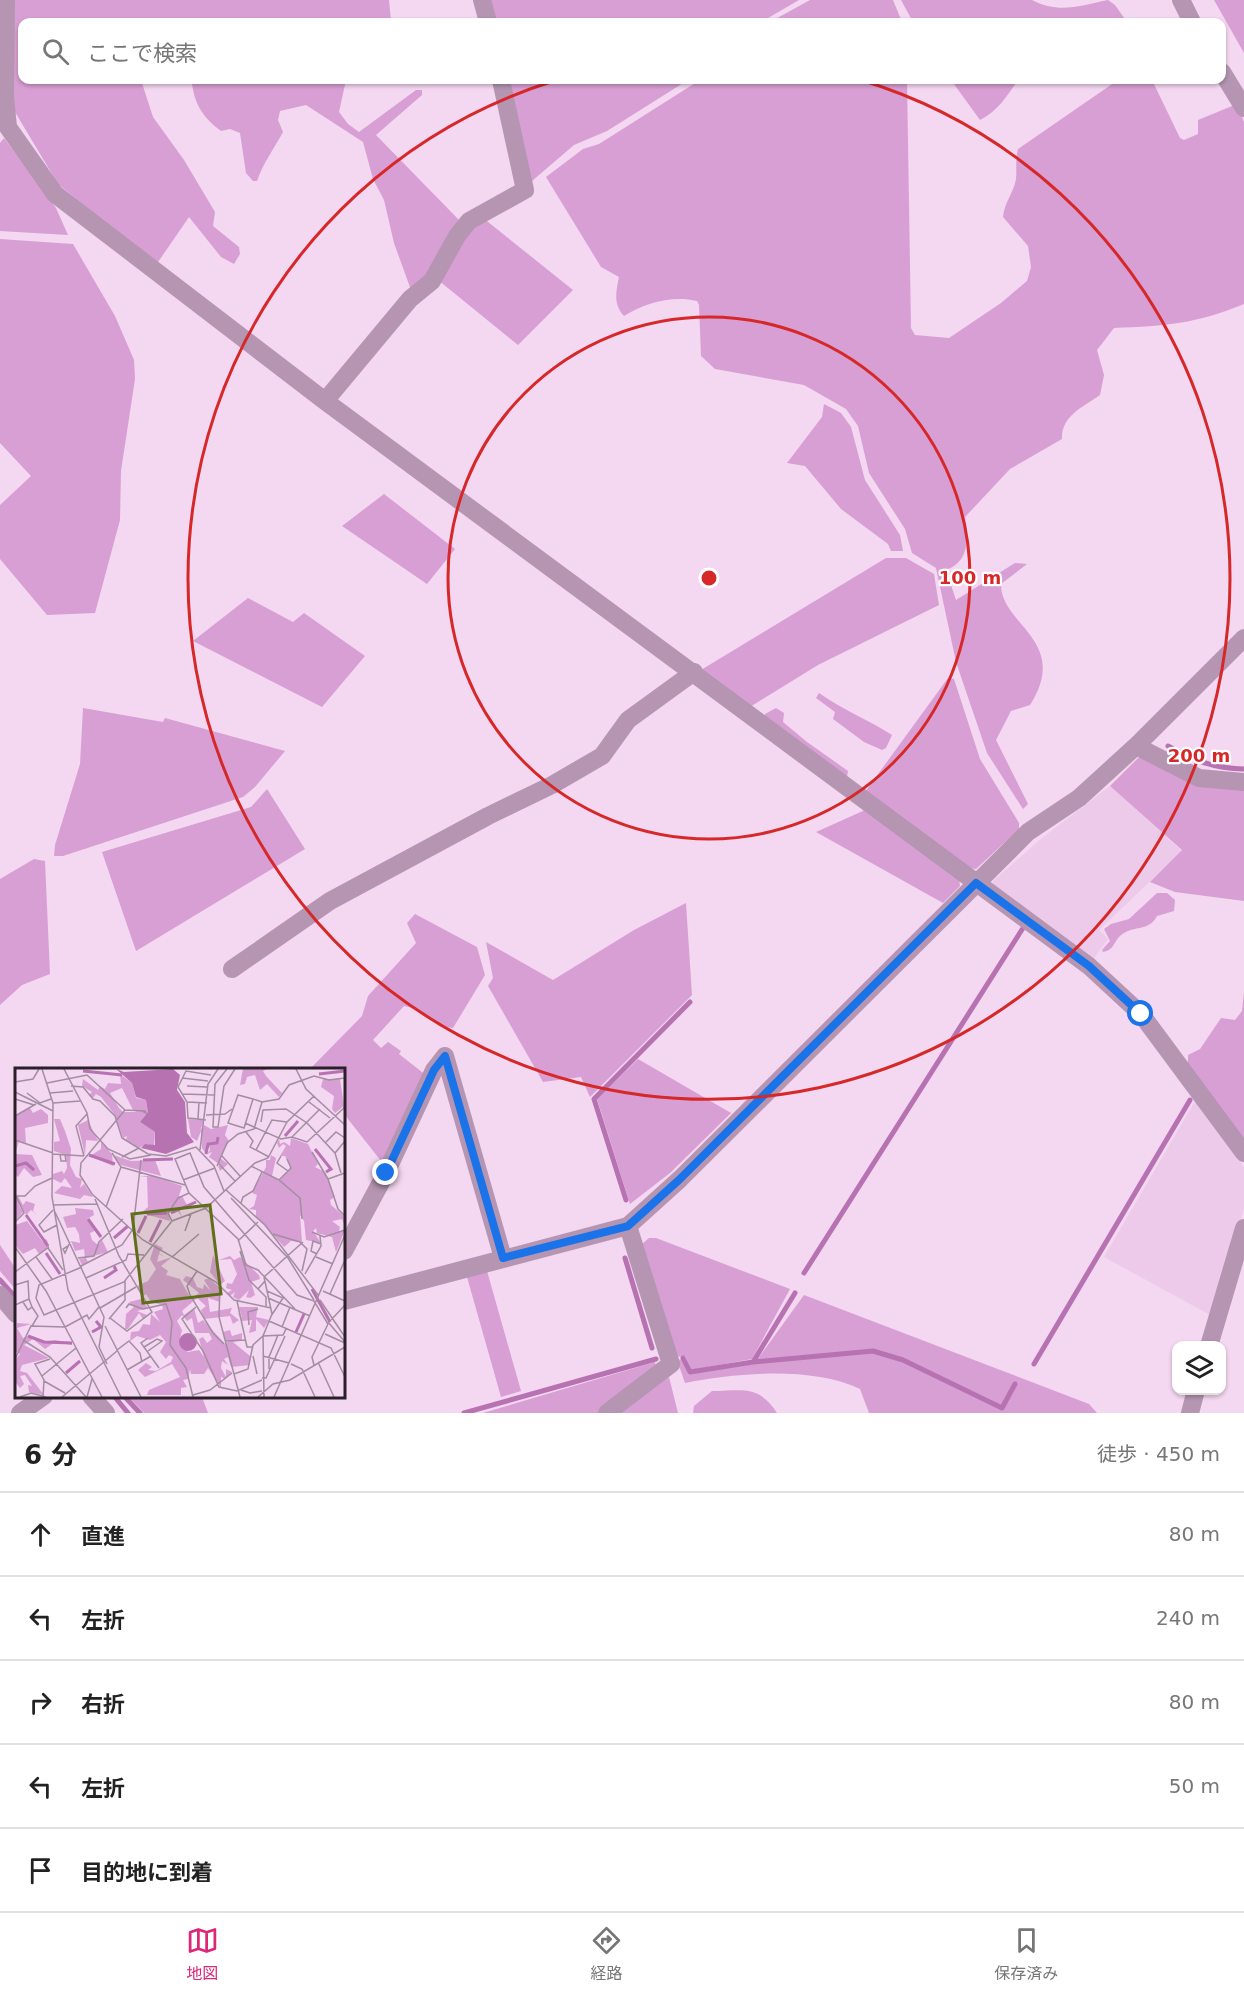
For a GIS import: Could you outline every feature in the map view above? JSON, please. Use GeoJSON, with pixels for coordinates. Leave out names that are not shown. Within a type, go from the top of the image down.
{"type":"FeatureCollection","features":[{"type":"Feature","properties":{"kind":"street"},"geometry":{"type":"LineString","coordinates":[[6,0],[4,122],[55,194],[325,401],[1089,966],[1141,1014],[1244,1153]]}},
{"type":"Feature","properties":{"kind":"street"},"geometry":{"type":"LineString","coordinates":[[483,0],[487,18]]}},
{"type":"Feature","properties":{"kind":"street"},"geometry":{"type":"LineString","coordinates":[[1181,0],[1190,18]]}},
{"type":"Feature","properties":{"kind":"street"},"geometry":{"type":"LineString","coordinates":[[1226,80],[1244,108]]}},
{"type":"Feature","properties":{"kind":"street"},"geometry":{"type":"LineString","coordinates":[[325,401],[404,307],[432,281],[457,236],[469,221],[525,190],[502,84]]}},
{"type":"Feature","properties":{"kind":"street"},"geometry":{"type":"LineString","coordinates":[[345,1300],[628,1226],[680,1179],[1028,832],[1079,798],[1136,746],[1244,638]]}},
{"type":"Feature","properties":{"kind":"street"},"geometry":{"type":"LineString","coordinates":[[232,969],[330,901],[488,816],[552,785],[602,756],[628,720],[694,672]]}},
{"type":"Feature","properties":{"kind":"street"},"geometry":{"type":"LineString","coordinates":[[1136,746],[1199,778],[1244,782]]}},
{"type":"Feature","properties":{"kind":"street"},"geometry":{"type":"LineString","coordinates":[[345,1249],[386,1173],[434,1070],[445,1056],[503,1258]]}},
{"type":"Feature","properties":{"kind":"street"},"geometry":{"type":"LineString","coordinates":[[607,1413],[671,1364],[628,1226]]}},
{"type":"Feature","properties":{"kind":"street"},"geometry":{"type":"LineString","coordinates":[[1210,1341],[1244,1228]]}},
{"type":"Feature","properties":{"kind":"street"},"geometry":{"type":"LineString","coordinates":[[0,1295],[15,1313]]}},
{"type":"Feature","properties":{"kind":"street"},"geometry":{"type":"LineString","coordinates":[[1190,1413],[1195,1395]]}},
{"type":"Feature","properties":{"kind":"street"},"geometry":{"type":"LineString","coordinates":[[20,1413],[41,1398]]}},
{"type":"Feature","properties":{"kind":"street"},"geometry":{"type":"LineString","coordinates":[[93,1398],[106,1413]]}},
{"type":"Feature","properties":{"kind":"shaded area"},"geometry":{"type":"Polygon","coordinates":[[[13,0],[389,0],[391,18],[18,18],[18,84],[142,84],[153,117],[184,160],[215,212],[213,226],[239,247],[240,254],[234,264],[221,257],[189,217],[156,265],[58,184],[12,107],[13,0]]]}},
{"type":"Feature","properties":{"kind":"shaded area"},"geometry":{"type":"Polygon","coordinates":[[[487,0],[799,0],[768,18],[492,18],[487,0]]]}},
{"type":"Feature","properties":{"kind":"shaded area"},"geometry":{"type":"Polygon","coordinates":[[[810,0],[893,0],[900,18],[777,18],[810,0]]]}},
{"type":"Feature","properties":{"kind":"shaded area"},"geometry":{"type":"Polygon","coordinates":[[[901,0],[1032,0],[1051,7],[1069,8],[1108,0],[1115,5],[1124,18],[911,18],[901,0]]]}},
{"type":"Feature","properties":{"kind":"shaded area"},"geometry":{"type":"Polygon","coordinates":[[[1214,0],[1244,0],[1244,53],[1226,18],[1214,0]]]}},
{"type":"Feature","properties":{"kind":"shaded area"},"geometry":{"type":"Polygon","coordinates":[[[192,84],[345,84],[339,112],[348,124],[359,132],[416,90],[422,90],[422,95],[376,135],[460,221],[439,264],[411,290],[394,243],[384,200],[373,179],[363,142],[306,105],[280,111],[278,120],[283,132],[265,162],[257,181],[253,181],[246,173],[240,133],[230,129],[221,131],[201,111],[192,84]]]}},
{"type":"Feature","properties":{"kind":"shaded area"},"geometry":{"type":"Polygon","coordinates":[[[507,84],[682,84],[607,131],[574,145],[532,181],[507,84]]]}},
{"type":"Feature","properties":{"kind":"shaded area"},"geometry":{"type":"Polygon","coordinates":[[[694,84],[907,84],[911,328],[915,335],[949,338],[1001,303],[1027,281],[1031,267],[1028,246],[1003,217],[1016,179],[1018,149],[1112,84],[1154,84],[1180,138],[1184,140],[1198,134],[1198,120],[1237,104],[1244,122],[1244,304],[1210,316],[1180,323],[1114,328],[1097,350],[1104,375],[1100,395],[1069,418],[1065,424],[1062,439],[1010,469],[965,517],[966,548],[960,561],[946,570],[956,600],[1015,563],[1027,564],[1001,584],[1004,598],[1011,611],[1039,649],[1043,664],[1040,683],[1030,705],[1011,711],[996,740],[1028,804],[1023,809],[987,753],[956,662],[936,568],[912,553],[905,529],[869,473],[858,426],[846,409],[804,385],[715,369],[701,356],[697,301],[678,299],[659,301],[640,307],[624,316],[618,307],[616,293],[619,277],[601,267],[546,177],[583,149],[599,144],[694,84]]]}},
{"type":"Feature","properties":{"kind":"shaded area"},"geometry":{"type":"Polygon","coordinates":[[[954,84],[1015,84],[997,108],[980,120],[954,84]]]}},
{"type":"Feature","properties":{"kind":"shaded area"},"geometry":{"type":"Polygon","coordinates":[[[4,138],[56,208],[68,235],[0,231],[0,143],[4,138]]]}},
{"type":"Feature","properties":{"kind":"shaded area"},"geometry":{"type":"Polygon","coordinates":[[[483,218],[573,290],[518,345],[438,280],[459,245],[483,218]]]}},
{"type":"Feature","properties":{"kind":"shaded area"},"geometry":{"type":"Polygon","coordinates":[[[0,239],[73,244],[115,316],[134,360],[135,379],[121,471],[120,520],[95,613],[47,615],[0,559],[0,505],[31,476],[0,443],[0,239]]]}},
{"type":"Feature","properties":{"kind":"shaded area"},"geometry":{"type":"Polygon","coordinates":[[[824,404],[841,413],[851,427],[865,480],[900,535],[903,551],[891,551],[888,544],[841,509],[805,466],[787,463],[822,417],[824,404]]]}},
{"type":"Feature","properties":{"kind":"shaded area"},"geometry":{"type":"Polygon","coordinates":[[[384,494],[455,549],[427,584],[342,526],[384,494]]]}},
{"type":"Feature","properties":{"kind":"shaded area"},"geometry":{"type":"Polygon","coordinates":[[[886,558],[906,558],[934,574],[939,605],[818,665],[750,707],[701,670],[886,558]]]}},
{"type":"Feature","properties":{"kind":"shaded area"},"geometry":{"type":"Polygon","coordinates":[[[248,598],[293,622],[304,613],[365,656],[322,707],[193,641],[248,598]]]}},
{"type":"Feature","properties":{"kind":"shaded area"},"geometry":{"type":"Polygon","coordinates":[[[948,678],[954,679],[980,759],[1019,823],[1019,829],[976,869],[969,868],[865,792],[948,678]]]}},
{"type":"Feature","properties":{"kind":"shaded area"},"geometry":{"type":"Polygon","coordinates":[[[819,693],[892,735],[886,748],[882,750],[864,742],[833,719],[835,712],[816,698],[819,693]]]}},
{"type":"Feature","properties":{"kind":"shaded area"},"geometry":{"type":"Polygon","coordinates":[[[83,708],[163,722],[165,718],[285,751],[255,787],[243,797],[63,856],[54,856],[55,845],[80,764],[83,708]]]}},
{"type":"Feature","properties":{"kind":"shaded area"},"geometry":{"type":"Polygon","coordinates":[[[776,708],[784,713],[783,722],[848,771],[847,777],[765,718],[765,714],[776,708]]]}},
{"type":"Feature","properties":{"kind":"shaded area"},"geometry":{"type":"Polygon","coordinates":[[[1146,757],[1244,787],[1244,901],[1175,892],[1150,882],[1182,850],[1110,786],[1138,758],[1146,757]]]}},
{"type":"Feature","properties":{"kind":"shaded area"},"geometry":{"type":"Polygon","coordinates":[[[1110,786],[1182,851],[1099,930],[1108,939],[1092,961],[993,887],[993,881],[1042,838],[1110,786]]]}},
{"type":"Feature","properties":{"kind":"shaded area"},"geometry":{"type":"Polygon","coordinates":[[[267,789],[305,849],[136,951],[102,852],[251,807],[267,789]]]}},
{"type":"Feature","properties":{"kind":"shaded area"},"geometry":{"type":"Polygon","coordinates":[[[865,810],[959,878],[960,886],[943,903],[816,832],[865,810]]]}},
{"type":"Feature","properties":{"kind":"shaded area"},"geometry":{"type":"Polygon","coordinates":[[[34,859],[45,861],[50,974],[22,985],[0,1005],[0,879],[34,859]]]}},
{"type":"Feature","properties":{"kind":"shaded area"},"geometry":{"type":"Polygon","coordinates":[[[1157,893],[1167,893],[1175,900],[1174,911],[1157,916],[1145,927],[1125,932],[1111,948],[1103,952],[1102,950],[1110,941],[1104,929],[1111,924],[1129,919],[1157,893]]]}},
{"type":"Feature","properties":{"kind":"shaded area"},"geometry":{"type":"Polygon","coordinates":[[[686,903],[692,995],[590,1097],[581,1077],[543,1082],[488,986],[493,978],[486,942],[553,980],[634,930],[686,903]]]}},
{"type":"Feature","properties":{"kind":"shaded area"},"geometry":{"type":"Polygon","coordinates":[[[415,914],[477,947],[485,975],[453,1028],[446,1027],[417,1010],[404,1006],[373,1040],[381,1048],[388,1042],[401,1051],[399,1054],[427,1076],[385,1166],[345,1115],[345,1068],[311,1068],[362,1016],[368,996],[416,943],[407,923],[415,914]]]}},
{"type":"Feature","properties":{"kind":"shaded area"},"geometry":{"type":"Polygon","coordinates":[[[1244,992],[1244,1144],[1188,1065],[1188,1055],[1200,1049],[1221,1018],[1235,1020],[1242,1011],[1244,992]]]}},
{"type":"Feature","properties":{"kind":"shaded area"},"geometry":{"type":"Polygon","coordinates":[[[638,1059],[731,1113],[670,1173],[630,1204],[597,1099],[638,1059]]]}},
{"type":"Feature","properties":{"kind":"shaded area"},"geometry":{"type":"Polygon","coordinates":[[[1195,1101],[1244,1167],[1244,1208],[1212,1316],[1104,1257],[1195,1101]]]}},
{"type":"Feature","properties":{"kind":"shaded area"},"geometry":{"type":"Polygon","coordinates":[[[649,1238],[656,1238],[790,1289],[752,1359],[691,1370],[685,1356],[675,1357],[642,1244],[649,1238]]]}},
{"type":"Feature","properties":{"kind":"shaded area"},"geometry":{"type":"Polygon","coordinates":[[[0,1245],[15,1268],[15,1289],[0,1271],[0,1245]]]}},
{"type":"Feature","properties":{"kind":"shaded area"},"geometry":{"type":"Polygon","coordinates":[[[487,1271],[521,1391],[501,1397],[467,1277],[487,1271]]]}},
{"type":"Feature","properties":{"kind":"shaded area"},"geometry":{"type":"Polygon","coordinates":[[[804,1295],[1089,1404],[1097,1413],[869,1413],[860,1389],[820,1377],[797,1374],[750,1374],[685,1383],[677,1360],[683,1359],[689,1374],[754,1364],[804,1295]]]}},
{"type":"Feature","properties":{"kind":"shaded area"},"geometry":{"type":"Polygon","coordinates":[[[655,1362],[656,1367],[599,1413],[483,1413],[655,1362]]]}},
{"type":"Feature","properties":{"kind":"shaded area"},"geometry":{"type":"Polygon","coordinates":[[[669,1377],[678,1413],[615,1413],[669,1377]]]}},
{"type":"Feature","properties":{"kind":"shaded area"},"geometry":{"type":"Polygon","coordinates":[[[741,1390],[756,1393],[763,1397],[777,1413],[693,1413],[694,1406],[712,1391],[741,1390]]]}},
{"type":"Feature","properties":{"kind":"shaded area"},"geometry":{"type":"Polygon","coordinates":[[[130,1398],[202,1398],[208,1413],[144,1413],[130,1398]]]}},
{"type":"Feature","properties":{"kind":"waterway"},"geometry":{"type":"LineString","coordinates":[[1168,746],[1204,763],[1244,769]]}},
{"type":"Feature","properties":{"kind":"waterway"},"geometry":{"type":"LineString","coordinates":[[804,1273],[1023,928]]}},
{"type":"Feature","properties":{"kind":"waterway"},"geometry":{"type":"LineString","coordinates":[[626,1200],[594,1099],[690,1002]]}},
{"type":"Feature","properties":{"kind":"waterway"},"geometry":{"type":"LineString","coordinates":[[1034,1364],[1190,1100]]}},
{"type":"Feature","properties":{"kind":"waterway"},"geometry":{"type":"LineString","coordinates":[[625,1258],[652,1348]]}},
{"type":"Feature","properties":{"kind":"waterway"},"geometry":{"type":"LineString","coordinates":[[0,1280],[15,1297]]}},
{"type":"Feature","properties":{"kind":"waterway"},"geometry":{"type":"LineString","coordinates":[[753,1362],[795,1293]]}},
{"type":"Feature","properties":{"kind":"waterway"},"geometry":{"type":"LineString","coordinates":[[683,1358],[690,1372],[753,1362],[873,1351],[903,1360],[1002,1408],[1015,1384]]}},
{"type":"Feature","properties":{"kind":"waterway"},"geometry":{"type":"LineString","coordinates":[[464,1413],[656,1359]]}},
{"type":"Feature","properties":{"kind":"waterway"},"geometry":{"type":"LineString","coordinates":[[116,1398],[128,1413]]}},
{"type":"Feature","properties":{"kind":"waterway"},"geometry":{"type":"LineString","coordinates":[[126,1398],[140,1413]]}},
{"type":"Feature","properties":{"kind":"route"},"geometry":{"type":"LineString","coordinates":[[386,1173],[434,1070],[445,1056],[503,1258],[628,1226],[680,1179],[976,883],[1089,966],[1141,1014]]}}]}
